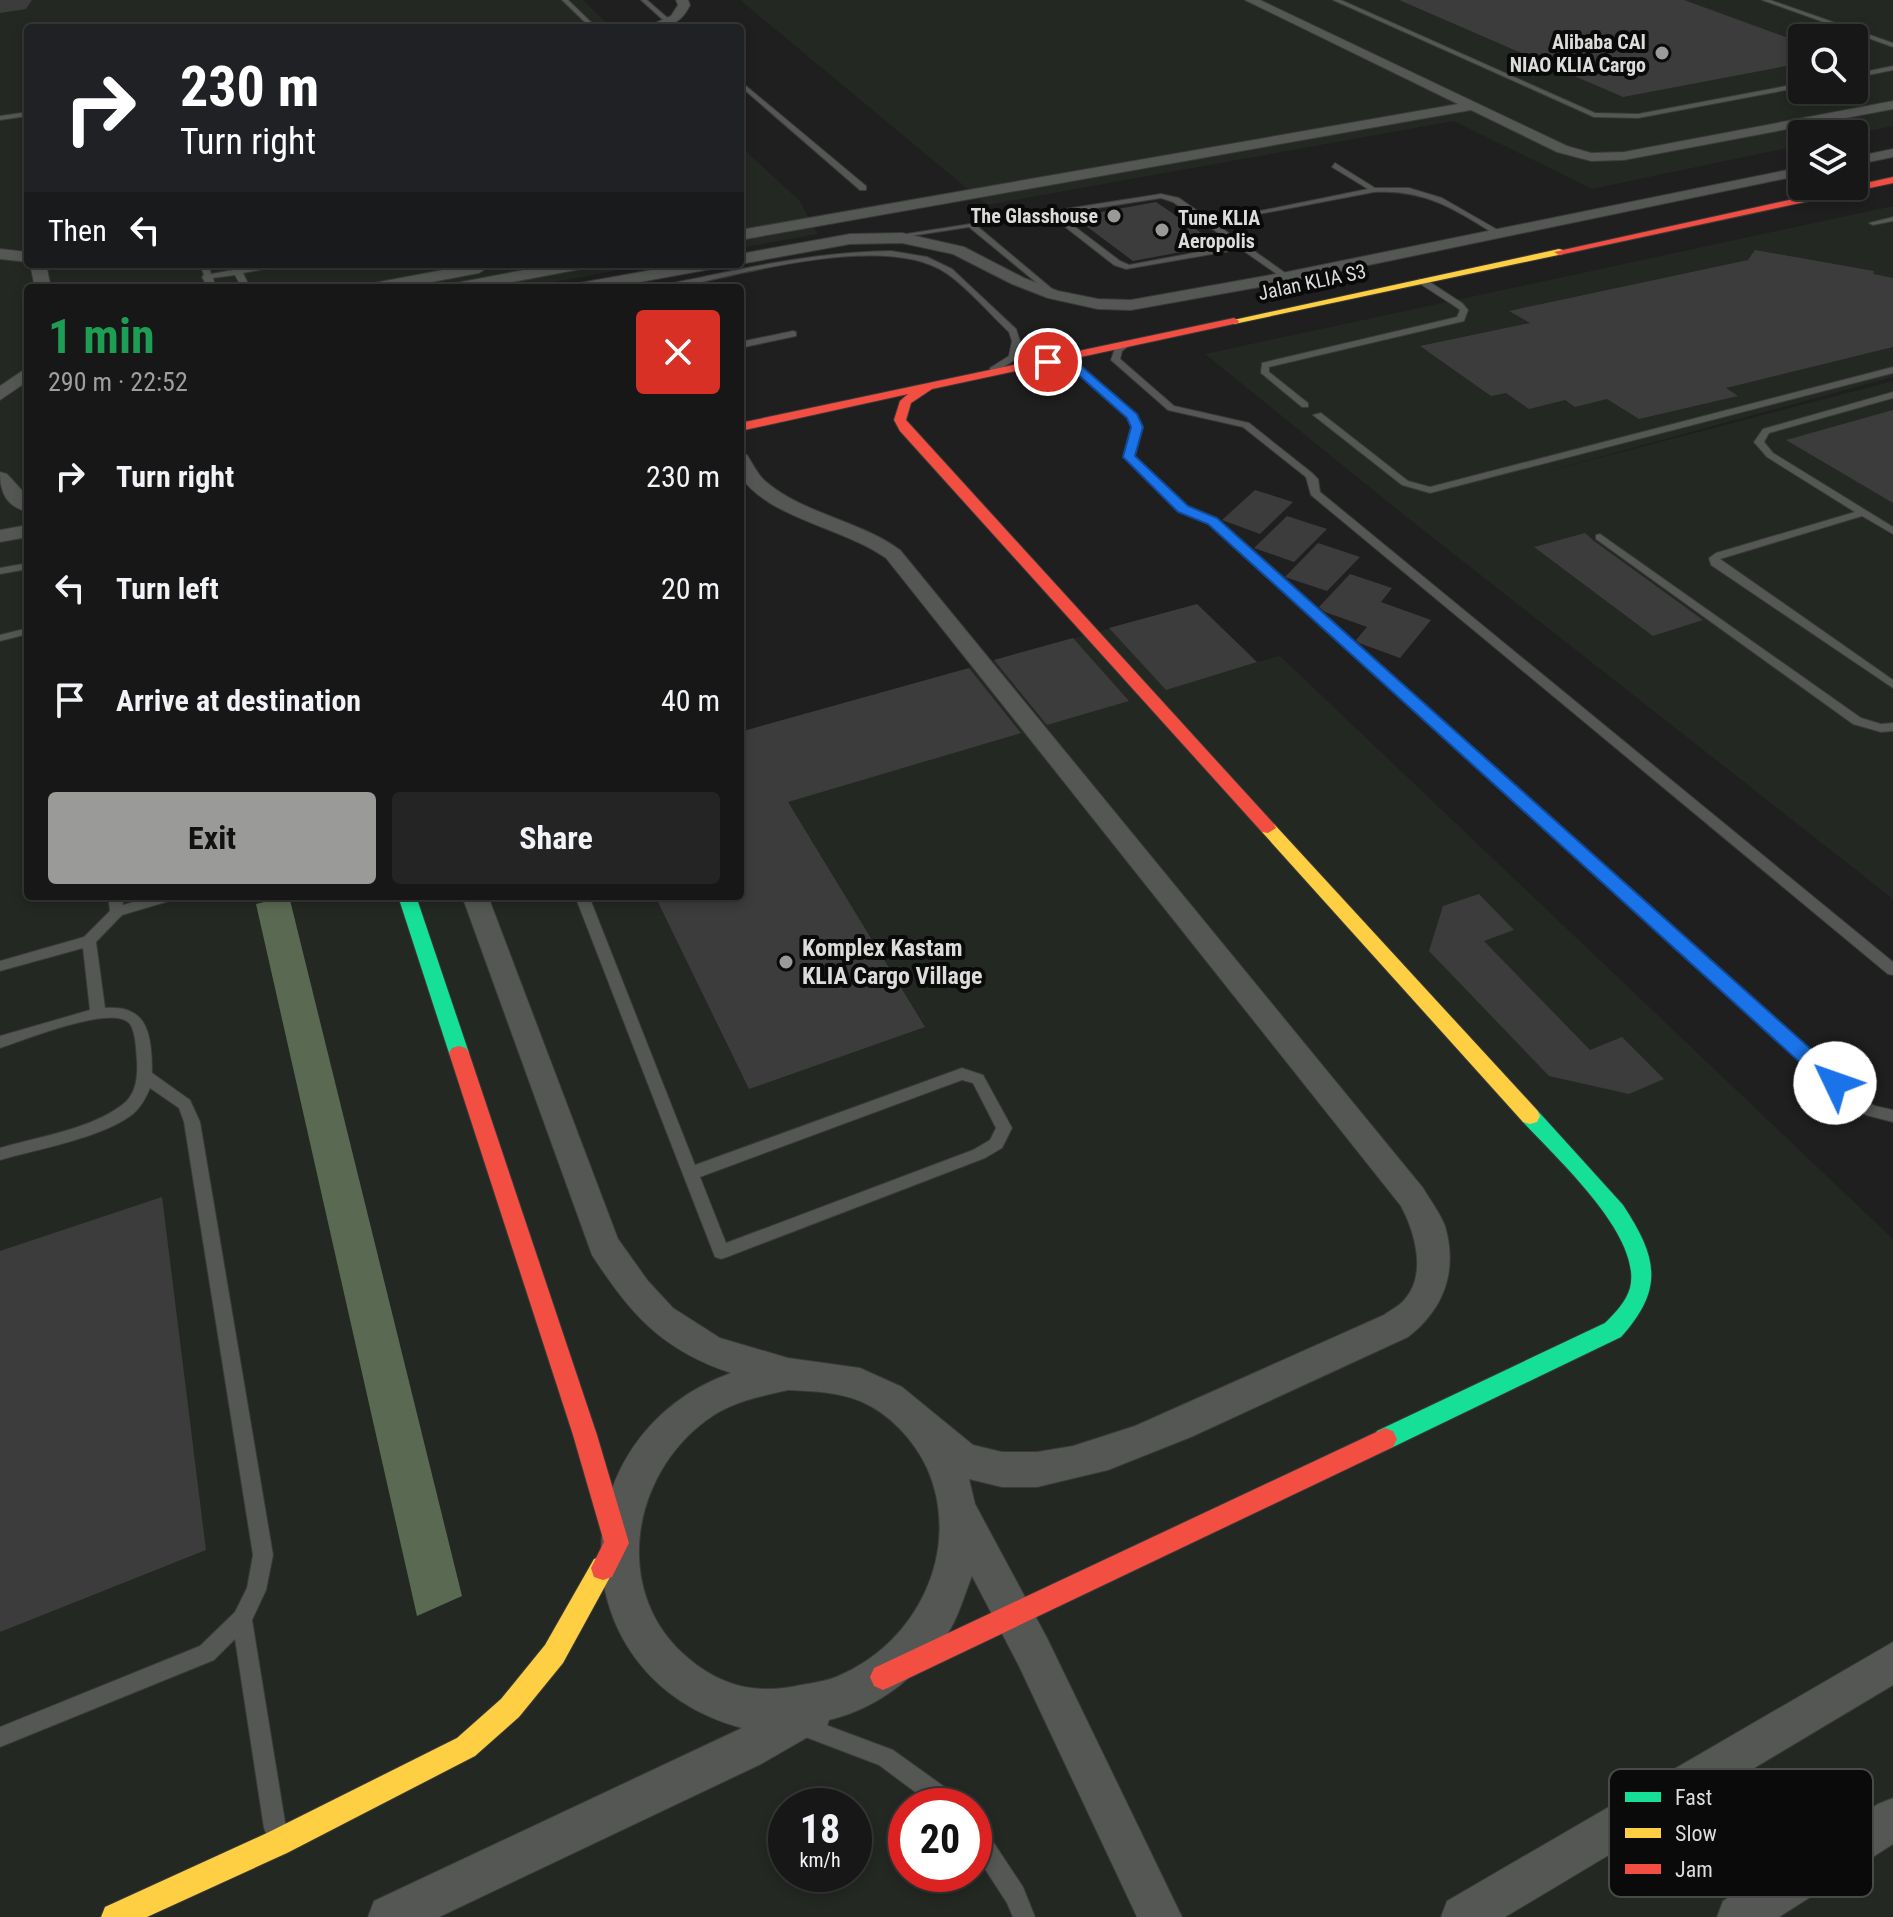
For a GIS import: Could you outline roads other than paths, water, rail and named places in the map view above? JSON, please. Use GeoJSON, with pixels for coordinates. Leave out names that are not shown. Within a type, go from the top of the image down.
{"type":"FeatureCollection","features":[{"type":"Feature","properties":{"kind":"street"},"geometry":{"type":"LineString","coordinates":[[674,24],[684,9],[682,0]]}},
{"type":"Feature","properties":{"kind":"street"},"geometry":{"type":"LineString","coordinates":[[1251,0],[1562,149],[1602,157],[1893,105]]}},
{"type":"Feature","properties":{"kind":"street"},"geometry":{"type":"LineString","coordinates":[[744,220],[1453,97]]}},
{"type":"Feature","properties":{"kind":"street"},"geometry":{"type":"LineString","coordinates":[[744,234],[1472,106]]}},
{"type":"Feature","properties":{"kind":"street"},"geometry":{"type":"LineString","coordinates":[[1868,158],[1893,153]]}},
{"type":"Feature","properties":{"kind":"street","name":"Jalan KLIA S3"},"geometry":{"type":"LineString","coordinates":[[744,258],[850,239],[890,237],[958,250],[1018,281],[1054,295],[1098,304],[1131,305],[1287,277],[1788,174]]}},
{"type":"Feature","properties":{"kind":"street","name":"Jalan KLIA S3"},"geometry":{"type":"LineString","coordinates":[[744,426],[1893,180]]}},
{"type":"Feature","properties":{"kind":"street"},"geometry":{"type":"LineString","coordinates":[[0,254],[24,257]]}},
{"type":"Feature","properties":{"kind":"street"},"geometry":{"type":"LineString","coordinates":[[395,284],[477,268]]}},
{"type":"Feature","properties":{"kind":"street"},"geometry":{"type":"LineString","coordinates":[[477,284],[560,268]]}},
{"type":"Feature","properties":{"kind":"street"},"geometry":{"type":"LineString","coordinates":[[602,284],[689,268]]}},
{"type":"Feature","properties":{"kind":"street"},"geometry":{"type":"LineString","coordinates":[[0,395],[24,375]]}},
{"type":"Feature","properties":{"kind":"street"},"geometry":{"type":"LineString","coordinates":[[390,1917],[746,1749],[792,1713],[883,1677],[1014,1616],[1613,1330],[1631,1315],[1643,1294],[1642,1265],[1634,1235],[1616,1211],[904,428],[900,420],[906,401],[932,384]]}},
{"type":"Feature","properties":{"kind":"street"},"geometry":{"type":"LineString","coordinates":[[476,900],[604,1245],[638,1296],[671,1328],[705,1348],[788,1374],[838,1377],[883,1394],[951,1452],[970,1462],[1011,1469],[1055,1467],[1151,1436],[1396,1326],[1417,1310],[1430,1285],[1433,1255],[1428,1225],[1412,1197],[893,554],[870,537],[772,495],[753,480],[744,465]]}},
{"type":"Feature","properties":{"kind":"street"},"geometry":{"type":"LineString","coordinates":[[0,478],[14,497],[24,503]]}},
{"type":"Feature","properties":{"kind":"street"},"geometry":{"type":"LineString","coordinates":[[0,536],[24,532]]}},
{"type":"Feature","properties":{"kind":"street"},"geometry":{"type":"LineString","coordinates":[[408,900],[585,1435],[617,1543],[624,1602],[652,1654],[699,1693],[792,1713]]}},
{"type":"Feature","properties":{"kind":"street"},"geometry":{"type":"LineString","coordinates":[[115,1917],[277,1843],[466,1747],[510,1708],[554,1654],[617,1543],[629,1491],[655,1445],[693,1409],[739,1384],[788,1374]]}},
{"type":"Feature","properties":{"kind":"street"},"geometry":{"type":"LineString","coordinates":[[921,1425],[948,1467],[960,1516],[1014,1616],[1160,1917]]}},
{"type":"Feature","properties":{"kind":"street"},"geometry":{"type":"LineString","coordinates":[[883,1677],[928,1632],[956,1575],[960,1516]]}},
{"type":"Feature","properties":{"kind":"street"},"geometry":{"type":"LineString","coordinates":[[1713,1769],[1893,1662]]}},
{"type":"Feature","properties":{"kind":"street"},"geometry":{"type":"LineString","coordinates":[[1873,1832],[1893,1819]]}},
{"type":"Feature","properties":{"kind":"street"},"geometry":{"type":"LineString","coordinates":[[1463,1917],[1609,1830]]}},
{"type":"Feature","properties":{"kind":"street"},"geometry":{"type":"LineString","coordinates":[[1739,1917],[1770,1897]]}},
{"type":"Feature","properties":{"kind":"lane"},"geometry":{"type":"LineString","coordinates":[[565,0],[590,24]]}},
{"type":"Feature","properties":{"kind":"lane"},"geometry":{"type":"LineString","coordinates":[[644,0],[672,24]]}},
{"type":"Feature","properties":{"kind":"lane"},"geometry":{"type":"LineString","coordinates":[[1336,0],[1594,115],[1638,116],[1788,88]]}},
{"type":"Feature","properties":{"kind":"lane"},"geometry":{"type":"LineString","coordinates":[[1765,0],[1893,45]]}},
{"type":"Feature","properties":{"kind":"lane"},"geometry":{"type":"LineString","coordinates":[[1868,73],[1893,68]]}},
{"type":"Feature","properties":{"kind":"lane"},"geometry":{"type":"LineString","coordinates":[[744,86],[863,188]]}},
{"type":"Feature","properties":{"kind":"lane"},"geometry":{"type":"LineString","coordinates":[[0,118],[24,115]]}},
{"type":"Feature","properties":{"kind":"lane"},"geometry":{"type":"LineString","coordinates":[[1335,165],[1374,190]]}},
{"type":"Feature","properties":{"kind":"lane"},"geometry":{"type":"LineString","coordinates":[[1254,213],[1374,190],[1408,189],[1434,195],[1499,233]]}},
{"type":"Feature","properties":{"kind":"lane"},"geometry":{"type":"LineString","coordinates":[[890,237],[1161,196],[1176,200],[1287,277]]}},
{"type":"Feature","properties":{"kind":"lane"},"geometry":{"type":"LineString","coordinates":[[1052,213],[1117,263],[1129,267],[1242,246]]}},
{"type":"Feature","properties":{"kind":"lane"},"geometry":{"type":"LineString","coordinates":[[1873,223],[1893,219]]}},
{"type":"Feature","properties":{"kind":"lane"},"geometry":{"type":"LineString","coordinates":[[972,226],[1054,295]]}},
{"type":"Feature","properties":{"kind":"lane"},"geometry":{"type":"LineString","coordinates":[[685,284],[833,256],[886,253],[923,257],[938,262],[949,271],[1013,331],[1016,341],[1013,357],[1006,364],[979,374]]}},
{"type":"Feature","properties":{"kind":"lane"},"geometry":{"type":"LineString","coordinates":[[205,268],[210,284]]}},
{"type":"Feature","properties":{"kind":"lane"},"geometry":{"type":"LineString","coordinates":[[206,277],[235,268]]}},
{"type":"Feature","properties":{"kind":"lane"},"geometry":{"type":"LineString","coordinates":[[1305,405],[1265,373],[1265,365],[1461,319],[1464,310],[1459,305],[1422,281]]}},
{"type":"Feature","properties":{"kind":"lane"},"geometry":{"type":"LineString","coordinates":[[744,344],[793,334]]}},
{"type":"Feature","properties":{"kind":"lane"},"geometry":{"type":"LineString","coordinates":[[1131,342],[1118,350],[1115,360],[1171,408],[1186,414],[1234,422],[1254,430],[1313,479],[1315,493],[1893,970]]}},
{"type":"Feature","properties":{"kind":"lane"},"geometry":{"type":"LineString","coordinates":[[1038,362],[1067,364],[1082,372],[1137,422],[1129,457],[1183,509],[1212,521],[1858,1103],[1871,1111],[1893,1116]]}},
{"type":"Feature","properties":{"kind":"lane"},"geometry":{"type":"LineString","coordinates":[[1318,415],[1405,483],[1430,490],[1893,370]]}},
{"type":"Feature","properties":{"kind":"lane"},"geometry":{"type":"LineString","coordinates":[[1893,395],[1766,431],[1759,442],[1770,455],[1893,531]]}},
{"type":"Feature","properties":{"kind":"lane"},"geometry":{"type":"LineString","coordinates":[[1863,513],[1714,558],[1715,563],[1893,685]]}},
{"type":"Feature","properties":{"kind":"lane"},"geometry":{"type":"LineString","coordinates":[[1600,537],[1857,721],[1881,728],[1893,727]]}},
{"type":"Feature","properties":{"kind":"lane"},"geometry":{"type":"LineString","coordinates":[[0,571],[24,567]]}},
{"type":"Feature","properties":{"kind":"lane"},"geometry":{"type":"LineString","coordinates":[[0,638],[24,632]]}},
{"type":"Feature","properties":{"kind":"lane"},"geometry":{"type":"LineString","coordinates":[[116,900],[117,912]]}},
{"type":"Feature","properties":{"kind":"lane"},"geometry":{"type":"LineString","coordinates":[[0,966],[89,941],[117,912],[158,900]]}},
{"type":"Feature","properties":{"kind":"lane"},"geometry":{"type":"LineString","coordinates":[[584,900],[721,1252],[979,1154],[996,1144],[1004,1128],[978,1079],[962,1074],[692,1173]]}},
{"type":"Feature","properties":{"kind":"lane"},"geometry":{"type":"LineString","coordinates":[[89,941],[98,1013]]}},
{"type":"Feature","properties":{"kind":"lane"},"geometry":{"type":"LineString","coordinates":[[0,1042],[98,1013],[119,1011],[133,1017],[140,1031],[146,1077],[139,1095],[127,1110],[105,1121],[0,1154]]}},
{"type":"Feature","properties":{"kind":"lane"},"geometry":{"type":"LineString","coordinates":[[0,1737],[207,1653],[242,1619],[256,1590],[263,1555],[192,1122],[185,1104],[146,1077]]}},
{"type":"Feature","properties":{"kind":"lane"},"geometry":{"type":"LineString","coordinates":[[242,1619],[277,1843]]}},
{"type":"Feature","properties":{"kind":"lane"},"geometry":{"type":"LineString","coordinates":[[792,1713],[886,1757],[928,1788]]}},
{"type":"Feature","properties":{"kind":"lane"},"geometry":{"type":"LineString","coordinates":[[992,1860],[1015,1895],[1024,1917]]}},
{"type":"Feature","properties":{"kind":"place","name":"Alibaba CAI NIAO KLIA Cargo"},"geometry":{"type":"Point","coordinates":[1662,53]}},
{"type":"Feature","properties":{"kind":"place","name":"The Glasshouse"},"geometry":{"type":"Point","coordinates":[1114,216]}},
{"type":"Feature","properties":{"kind":"place","name":"Tune KLIA Aeropolis"},"geometry":{"type":"Point","coordinates":[1162,230]}},
{"type":"Feature","properties":{"kind":"place","name":"Komplex Kastam KLIA Cargo Village"},"geometry":{"type":"Point","coordinates":[786,962]}}]}
